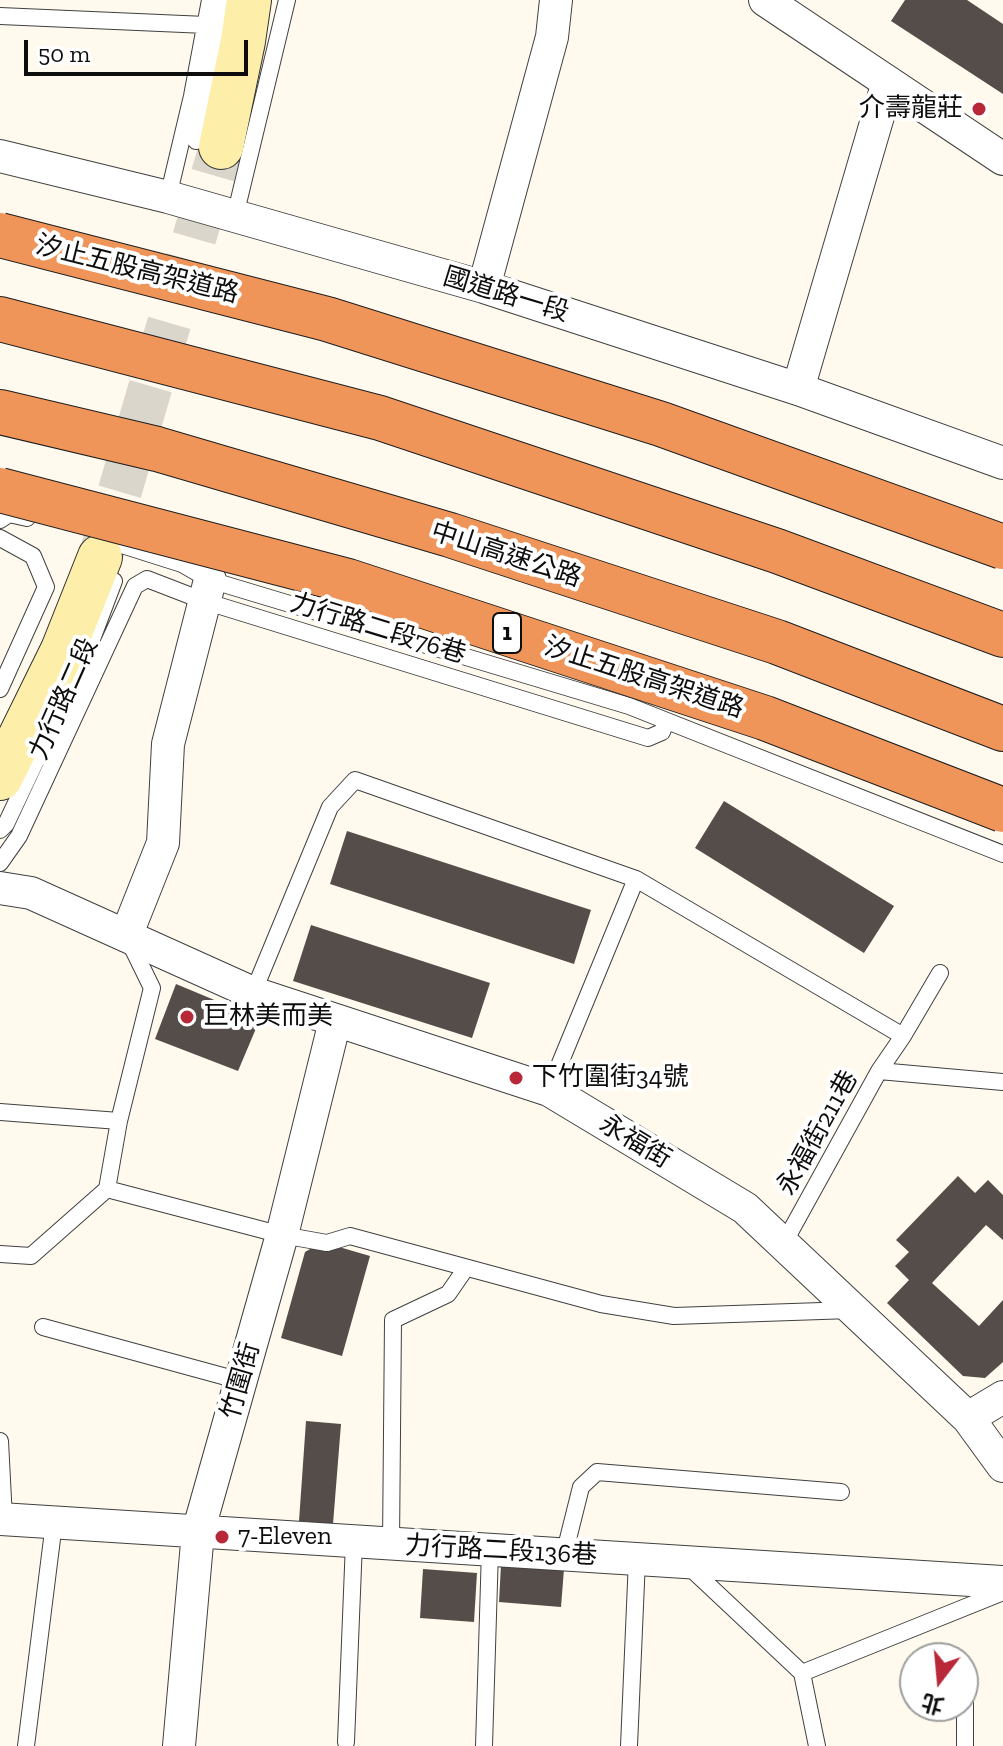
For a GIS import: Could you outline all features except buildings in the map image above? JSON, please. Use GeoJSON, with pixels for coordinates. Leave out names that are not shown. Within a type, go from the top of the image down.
{"type":"FeatureCollection","features":[{"type":"Feature","properties":{"kind":"highway","name":"汐止五股高架道路"},"geometry":{"type":"LineString","coordinates":[[0,235],[327,319],[661,424],[1003,547]]}},
{"type":"Feature","properties":{"kind":"highway"},"geometry":{"type":"LineString","coordinates":[[0,319],[380,418],[777,551],[1003,635]]}},
{"type":"Feature","properties":{"kind":"highway","name":"中山高速公路"},"geometry":{"type":"LineString","coordinates":[[0,412],[157,449],[450,535],[777,642],[1003,729]]}},
{"type":"Feature","properties":{"kind":"highway","name":"汐止五股高架道路"},"geometry":{"type":"LineString","coordinates":[[0,490],[348,581],[765,718],[1003,810]]}},
{"type":"Feature","properties":{"kind":"street"},"geometry":{"type":"LineString","coordinates":[[219,147],[249,0]]}},
{"type":"Feature","properties":{"kind":"street"},"geometry":{"type":"LineString","coordinates":[[484,287],[552,37],[556,0]]}},
{"type":"Feature","properties":{"kind":"street"},"geometry":{"type":"LineString","coordinates":[[765,0],[1003,159]]}},
{"type":"Feature","properties":{"kind":"street"},"geometry":{"type":"LineString","coordinates":[[798,389],[888,82]]}},
{"type":"Feature","properties":{"kind":"street","name":"國道路一段"},"geometry":{"type":"LineString","coordinates":[[0,156],[168,197],[484,287],[798,389],[1003,463]]}},
{"type":"Feature","properties":{"kind":"street","name":"力行路二段"},"geometry":{"type":"LineString","coordinates":[[0,778],[63,650],[101,551]]}},
{"type":"Feature","properties":{"kind":"street"},"geometry":{"type":"LineString","coordinates":[[126,936],[163,843],[168,744],[207,590]]}},
{"type":"Feature","properties":{"kind":"street","name":"永福街"},"geometry":{"type":"LineString","coordinates":[[0,888],[31,893],[253,993],[549,1090],[745,1208],[968,1418],[1003,1466]]}},
{"type":"Feature","properties":{"kind":"street","name":"竹圍街"},"geometry":{"type":"LineString","coordinates":[[179,1746],[198,1532],[282,1235],[335,1021]]}},
{"type":"Feature","properties":{"kind":"street"},"geometry":{"type":"LineString","coordinates":[[968,1418],[1003,1397]]}},
{"type":"Feature","properties":{"kind":"street","name":"力行路二段136巷"},"geometry":{"type":"LineString","coordinates":[[2,1519],[1003,1582]]}},
{"type":"Feature","properties":{"kind":"lane"},"geometry":{"type":"LineString","coordinates":[[168,197],[210,0]]}},
{"type":"Feature","properties":{"kind":"lane"},"geometry":{"type":"LineString","coordinates":[[219,147],[224,0]]}},
{"type":"Feature","properties":{"kind":"lane"},"geometry":{"type":"LineString","coordinates":[[219,147],[269,0]]}},
{"type":"Feature","properties":{"kind":"lane"},"geometry":{"type":"LineString","coordinates":[[235,216],[287,0]]}},
{"type":"Feature","properties":{"kind":"lane"},"geometry":{"type":"LineString","coordinates":[[0,16],[206,25]]}},
{"type":"Feature","properties":{"kind":"lane"},"geometry":{"type":"LineString","coordinates":[[0,520],[9,514],[39,521]]}},
{"type":"Feature","properties":{"kind":"lane"},"geometry":{"type":"LineString","coordinates":[[0,538],[33,556],[46,587],[0,689]]}},
{"type":"Feature","properties":{"kind":"lane"},"geometry":{"type":"LineString","coordinates":[[101,551],[182,564],[207,590]]}},
{"type":"Feature","properties":{"kind":"lane","name":"力行路二段"},"geometry":{"type":"LineString","coordinates":[[0,830],[6,824],[86,655],[101,551]]}},
{"type":"Feature","properties":{"kind":"lane"},"geometry":{"type":"LineString","coordinates":[[0,863],[19,836],[135,586],[147,579],[207,590]]}},
{"type":"Feature","properties":{"kind":"lane","name":"力行路二段76巷"},"geometry":{"type":"LineString","coordinates":[[207,590],[648,738],[662,732],[666,721]]}},
{"type":"Feature","properties":{"kind":"lane","name":"力行路二段76巷"},"geometry":{"type":"LineString","coordinates":[[207,590],[629,706],[1003,854]]}},
{"type":"Feature","properties":{"kind":"lane"},"geometry":{"type":"LineString","coordinates":[[253,993],[330,807],[355,780],[636,879],[903,1036]]}},
{"type":"Feature","properties":{"kind":"lane"},"geometry":{"type":"LineString","coordinates":[[549,1090],[636,879]]}},
{"type":"Feature","properties":{"kind":"lane"},"geometry":{"type":"LineString","coordinates":[[0,1254],[31,1256],[107,1189],[119,1121],[152,988],[126,936]]}},
{"type":"Feature","properties":{"kind":"lane"},"geometry":{"type":"LineString","coordinates":[[879,1071],[940,973]]}},
{"type":"Feature","properties":{"kind":"lane","name":"永福街211巷"},"geometry":{"type":"LineString","coordinates":[[784,1243],[879,1071],[1003,1082]]}},
{"type":"Feature","properties":{"kind":"lane"},"geometry":{"type":"LineString","coordinates":[[0,1112],[119,1121]]}},
{"type":"Feature","properties":{"kind":"lane"},"geometry":{"type":"LineString","coordinates":[[107,1189],[282,1235],[327,1243],[350,1236],[601,1304],[674,1316],[855,1310]]}},
{"type":"Feature","properties":{"kind":"lane"},"geometry":{"type":"LineString","coordinates":[[391,1544],[393,1320],[448,1294],[466,1268]]}},
{"type":"Feature","properties":{"kind":"lane"},"geometry":{"type":"LineString","coordinates":[[43,1327],[241,1381]]}},
{"type":"Feature","properties":{"kind":"lane"},"geometry":{"type":"LineString","coordinates":[[0,1441],[2,1519]]}},
{"type":"Feature","properties":{"kind":"lane"},"geometry":{"type":"LineString","coordinates":[[564,1555],[581,1487],[597,1472],[841,1492]]}},
{"type":"Feature","properties":{"kind":"lane"},"geometry":{"type":"LineString","coordinates":[[26,1746],[54,1523]]}},
{"type":"Feature","properties":{"kind":"lane"},"geometry":{"type":"LineString","coordinates":[[346,1742],[354,1542]]}},
{"type":"Feature","properties":{"kind":"lane"},"geometry":{"type":"LineString","coordinates":[[484,1746],[490,1550]]}},
{"type":"Feature","properties":{"kind":"lane"},"geometry":{"type":"LineString","coordinates":[[629,1746],[637,1559]]}},
{"type":"Feature","properties":{"kind":"lane"},"geometry":{"type":"LineString","coordinates":[[684,1562],[802,1673],[817,1746]]}},
{"type":"Feature","properties":{"kind":"lane"},"geometry":{"type":"LineString","coordinates":[[802,1673],[1003,1592]]}},
{"type":"Feature","properties":{"kind":"lane"},"geometry":{"type":"LineString","coordinates":[[965,1722],[965,1746]]}},
{"type":"Feature","properties":{"kind":"tunnel"},"geometry":{"type":"LineString","coordinates":[[101,555],[221,147]]}},
{"type":"Feature","properties":{"kind":"place","name":"介壽龍莊"},"geometry":{"type":"Point","coordinates":[979,109]}},
{"type":"Feature","properties":{"kind":"place","name":"巨林美而美"},"geometry":{"type":"Point","coordinates":[187,1017]}},
{"type":"Feature","properties":{"kind":"place","name":"下竹圍街34號"},"geometry":{"type":"Point","coordinates":[516,1078]}},
{"type":"Feature","properties":{"kind":"place","name":"7-Eleven"},"geometry":{"type":"Point","coordinates":[222,1537]}}]}
